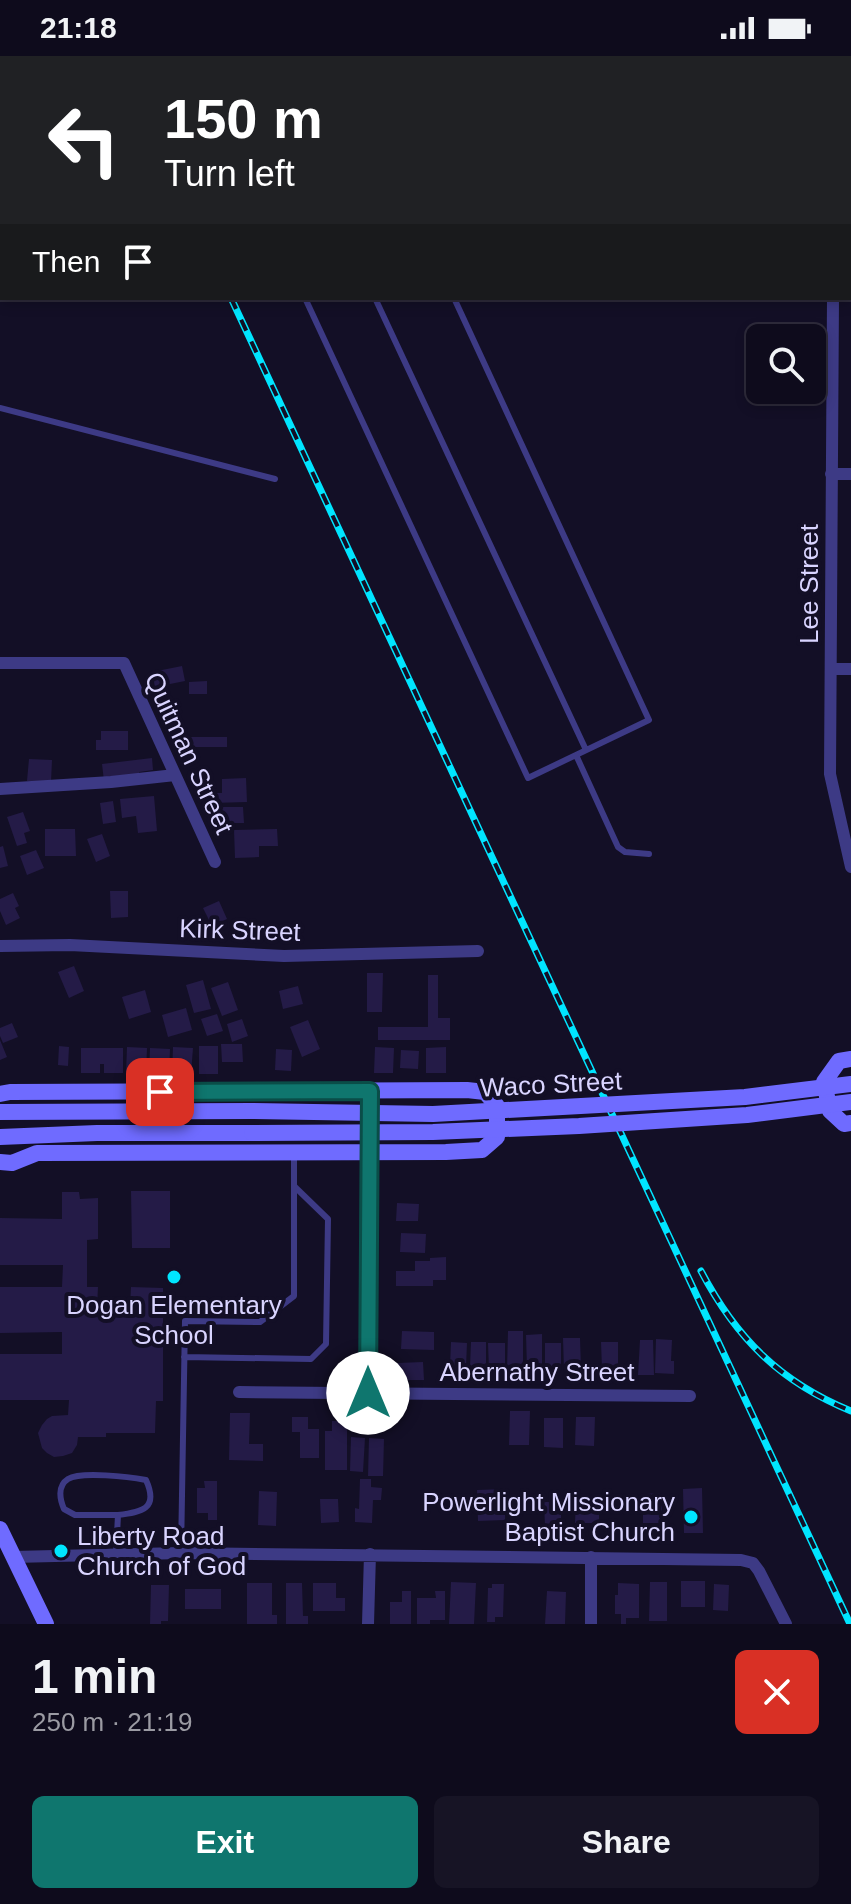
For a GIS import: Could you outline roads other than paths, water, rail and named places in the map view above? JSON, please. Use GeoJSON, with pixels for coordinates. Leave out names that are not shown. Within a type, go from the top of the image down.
{"type":"FeatureCollection","features":[{"type":"Feature","properties":{"kind":"main road"},"geometry":{"type":"LineString","coordinates":[[851,1059],[839,1061],[824,1082],[830,1111],[844,1124],[851,1123]]}},
{"type":"Feature","properties":{"kind":"main road","name":"Waco Street"},"geometry":{"type":"LineString","coordinates":[[0,1112],[433,1114],[745,1097],[851,1084]]}},
{"type":"Feature","properties":{"kind":"main road"},"geometry":{"type":"LineString","coordinates":[[0,1094],[467,1090],[485,1092],[497,1106],[497,1137],[482,1150],[37,1153],[0,1146]]}},
{"type":"Feature","properties":{"kind":"main road","name":"Waco Street"},"geometry":{"type":"LineString","coordinates":[[0,1137],[97,1133],[433,1132],[747,1115],[851,1102]]}},
{"type":"Feature","properties":{"kind":"main road"},"geometry":{"type":"LineString","coordinates":[[0,1162],[12,1163],[37,1153]]}},
{"type":"Feature","properties":{"kind":"main road"},"geometry":{"type":"LineString","coordinates":[[0,1529],[46,1624]]}},
{"type":"Feature","properties":{"kind":"street","name":"Lee Street"},"geometry":{"type":"LineString","coordinates":[[833,300],[830,774],[851,867]]}},
{"type":"Feature","properties":{"kind":"street"},"geometry":{"type":"LineString","coordinates":[[831,474],[851,474]]}},
{"type":"Feature","properties":{"kind":"street","name":"Quitman Street"},"geometry":{"type":"LineString","coordinates":[[0,663],[124,663],[215,862]]}},
{"type":"Feature","properties":{"kind":"street"},"geometry":{"type":"LineString","coordinates":[[831,669],[851,669]]}},
{"type":"Feature","properties":{"kind":"street"},"geometry":{"type":"LineString","coordinates":[[0,789],[175,775]]}},
{"type":"Feature","properties":{"kind":"street","name":"Kirk Street"},"geometry":{"type":"LineString","coordinates":[[0,946],[70,945],[284,956],[478,951]]}},
{"type":"Feature","properties":{"kind":"street"},"geometry":{"type":"LineString","coordinates":[[368,1393],[370,1091]]}},
{"type":"Feature","properties":{"kind":"street","name":"Abernathy Street"},"geometry":{"type":"LineString","coordinates":[[239,1392],[690,1396]]}},
{"type":"Feature","properties":{"kind":"street"},"geometry":{"type":"LineString","coordinates":[[13,1557],[181,1553],[741,1560],[753,1563],[759,1571],[786,1624]]}},
{"type":"Feature","properties":{"kind":"street"},"geometry":{"type":"LineString","coordinates":[[368,1624],[370,1554]]}},
{"type":"Feature","properties":{"kind":"street"},"geometry":{"type":"LineString","coordinates":[[591,1557],[591,1624]]}},
{"type":"Feature","properties":{"kind":"lane"},"geometry":{"type":"LineString","coordinates":[[306,300],[528,778],[649,720],[455,300]]}},
{"type":"Feature","properties":{"kind":"lane"},"geometry":{"type":"LineString","coordinates":[[376,300],[586,750]]}},
{"type":"Feature","properties":{"kind":"lane"},"geometry":{"type":"LineString","coordinates":[[0,408],[275,479]]}},
{"type":"Feature","properties":{"kind":"lane"},"geometry":{"type":"LineString","coordinates":[[576,755],[618,847],[625,852],[649,854]]}},
{"type":"Feature","properties":{"kind":"lane"},"geometry":{"type":"LineString","coordinates":[[181,1553],[185,1321],[260,1322],[294,1296],[294,1152]]}},
{"type":"Feature","properties":{"kind":"lane"},"geometry":{"type":"LineString","coordinates":[[184,1357],[311,1359],[326,1344],[328,1219],[295,1187]]}},
{"type":"Feature","properties":{"kind":"lane"},"geometry":{"type":"LineString","coordinates":[[87,1476],[146,1480],[151,1491],[150,1503],[141,1512],[118,1515],[75,1515],[64,1509],[60,1499],[61,1487],[68,1479],[87,1476]]}},
{"type":"Feature","properties":{"kind":"lane"},"geometry":{"type":"LineString","coordinates":[[116,1554],[118,1515]]}},
{"type":"Feature","properties":{"kind":"railway"},"geometry":{"type":"LineString","coordinates":[[232,300],[850,1624]]}},
{"type":"Feature","properties":{"kind":"railway"},"geometry":{"type":"LineString","coordinates":[[701,1271],[729,1317],[762,1355],[803,1386],[851,1411]]}},
{"type":"Feature","properties":{"kind":"place","name":"Dogan Elementary School"},"geometry":{"type":"Point","coordinates":[174,1277]}},
{"type":"Feature","properties":{"kind":"place","name":"Powerlight Missionary Baptist Church"},"geometry":{"type":"Point","coordinates":[691,1517]}},
{"type":"Feature","properties":{"kind":"place","name":"Liberty Road Church of God"},"geometry":{"type":"Point","coordinates":[61,1551]}}]}
